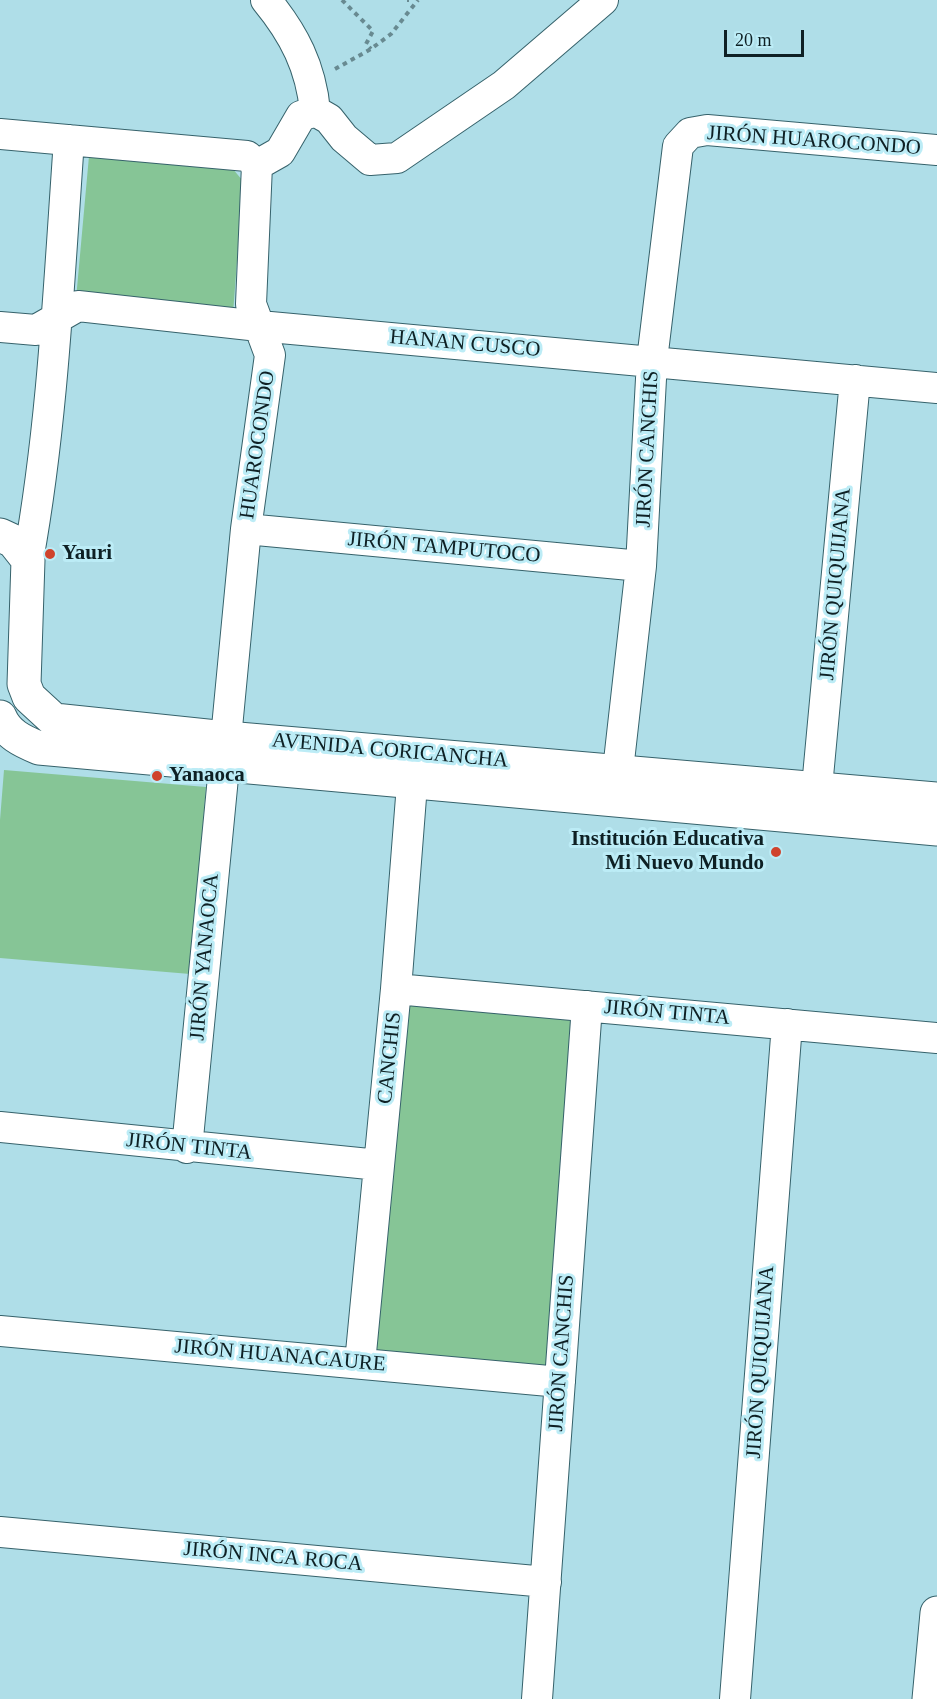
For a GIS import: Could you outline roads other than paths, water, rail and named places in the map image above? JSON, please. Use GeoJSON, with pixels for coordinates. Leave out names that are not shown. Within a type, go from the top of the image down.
{"type":"FeatureCollection","features":[{"type":"Feature","properties":{"kind":"street"},"geometry":{"type":"LineString","coordinates":[[266,0],[287,26],[307,64],[315,111]]}},
{"type":"Feature","properties":{"kind":"street"},"geometry":{"type":"LineString","coordinates":[[0,134],[247,156],[257,165],[280,152],[301,116],[315,111],[329,119],[344,138],[370,160],[397,158],[504,85],[603,0]]}},
{"type":"Feature","properties":{"kind":"street","name":"JIRÓN HUAROCONDO"},"geometry":{"type":"LineString","coordinates":[[690,133],[707,130],[937,150]]}},
{"type":"Feature","properties":{"kind":"street","name":"JIRÓN CANCHIS"},"geometry":{"type":"LineString","coordinates":[[618,770],[641,566],[652,360],[678,146],[690,133]]}},
{"type":"Feature","properties":{"kind":"street"},"geometry":{"type":"LineString","coordinates":[[28,560],[35,517],[57,318],[69,140]]}},
{"type":"Feature","properties":{"kind":"street","name":"HUAROCONDO"},"geometry":{"type":"LineString","coordinates":[[225,752],[246,529],[270,355],[251,304],[257,165]]}},
{"type":"Feature","properties":{"kind":"street","name":"HANAN CUSCO"},"geometry":{"type":"LineString","coordinates":[[0,327],[36,330],[78,306],[260,326],[652,360],[937,388]]}},
{"type":"Feature","properties":{"kind":"street","name":"JIRÓN QUIQUIJANA"},"geometry":{"type":"LineString","coordinates":[[817,787],[855,380]]}},
{"type":"Feature","properties":{"kind":"street","name":"JIRÓN TAMPUTOCO"},"geometry":{"type":"LineString","coordinates":[[246,529],[641,566]]}},
{"type":"Feature","properties":{"kind":"street"},"geometry":{"type":"LineString","coordinates":[[0,535],[13,541],[28,560]]}},
{"type":"Feature","properties":{"kind":"street","name":"AVENIDA CORICANCHA"},"geometry":{"type":"LineString","coordinates":[[28,560],[24,684],[29,697],[39,709],[54,720],[225,752]]}},
{"type":"Feature","properties":{"kind":"street","name":"AVENIDA CORICANCHA"},"geometry":{"type":"LineString","coordinates":[[0,717],[4,726],[19,740],[39,748],[225,752],[414,767],[937,829]]}},
{"type":"Feature","properties":{"kind":"street","name":"JIRÓN YANAOCA"},"geometry":{"type":"LineString","coordinates":[[187,1148],[225,752]]}},
{"type":"Feature","properties":{"kind":"street","name":"AVENIDA CORICANCHA"},"geometry":{"type":"LineString","coordinates":[[414,767],[618,770],[937,799]]}},
{"type":"Feature","properties":{"kind":"street","name":"CANCHIS"},"geometry":{"type":"LineString","coordinates":[[360,1363],[396,989],[414,767]]}},
{"type":"Feature","properties":{"kind":"street","name":"JIRÓN TINTA"},"geometry":{"type":"LineString","coordinates":[[396,989],[937,1038]]}},
{"type":"Feature","properties":{"kind":"street","name":"JIRÓN CANCHIS"},"geometry":{"type":"LineString","coordinates":[[537,1699],[587,1006]]}},
{"type":"Feature","properties":{"kind":"street","name":"JIRÓN QUIQUIJANA"},"geometry":{"type":"LineString","coordinates":[[735,1699],[787,1024]]}},
{"type":"Feature","properties":{"kind":"street","name":"JIRÓN TINTA"},"geometry":{"type":"LineString","coordinates":[[0,1127],[187,1148],[379,1165]]}},
{"type":"Feature","properties":{"kind":"street","name":"JIRÓN HUANACAURE"},"geometry":{"type":"LineString","coordinates":[[0,1330],[560,1382]]}},
{"type":"Feature","properties":{"kind":"street","name":"JIRÓN INCA ROCA"},"geometry":{"type":"LineString","coordinates":[[0,1532],[546,1582]]}},
{"type":"Feature","properties":{"kind":"street"},"geometry":{"type":"LineString","coordinates":[[929,1699],[937,1613]]}},
{"type":"Feature","properties":{"kind":"place","name":"Yauri"},"geometry":{"type":"Point","coordinates":[50,554]}},
{"type":"Feature","properties":{"kind":"place","name":"Yanaoca"},"geometry":{"type":"Point","coordinates":[157,776]}},
{"type":"Feature","properties":{"kind":"place","name":"Institución Educativa Mi Nuevo Mundo"},"geometry":{"type":"Point","coordinates":[776,852]}}]}
